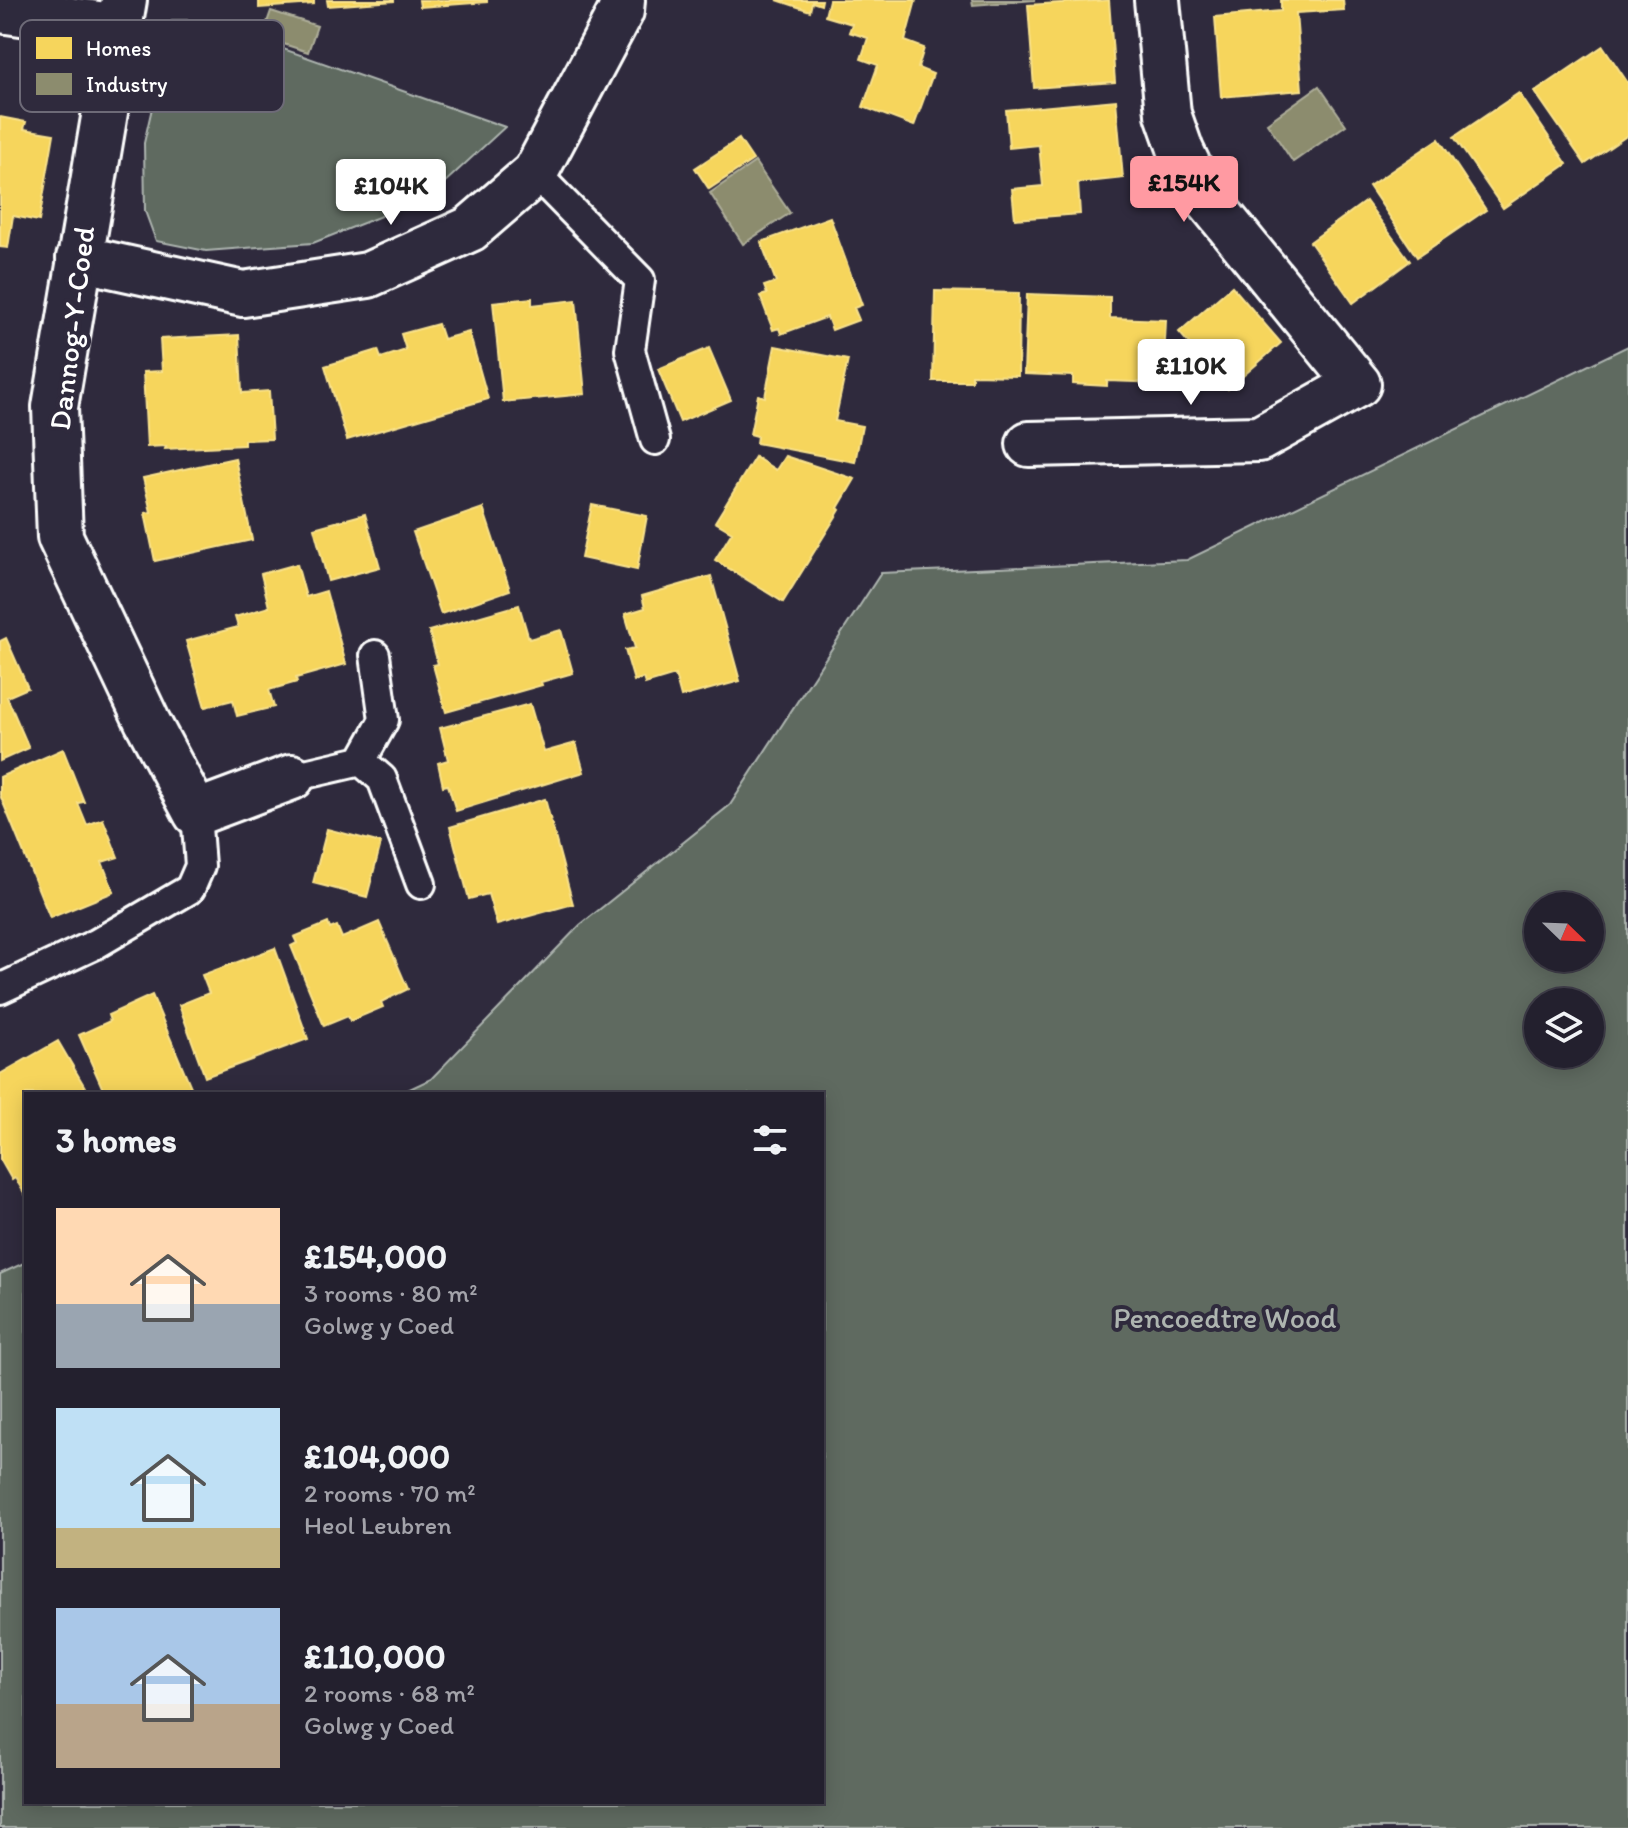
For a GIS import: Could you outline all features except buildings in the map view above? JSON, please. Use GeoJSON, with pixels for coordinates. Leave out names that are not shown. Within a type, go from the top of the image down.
{"type":"FeatureCollection","features":[{"type":"Feature","properties":{"kind":"street"},"geometry":{"type":"LineString","coordinates":[[79,258],[243,294],[368,275],[470,229],[535,173],[621,11],[622,0]]}},
{"type":"Feature","properties":{"kind":"street"},"geometry":{"type":"LineString","coordinates":[[1029,444],[1259,439],[1358,384],[1199,189],[1168,114],[1157,0]]}},
{"type":"Feature","properties":{"kind":"street"},"geometry":{"type":"LineString","coordinates":[[0,10],[121,13]]}},
{"type":"Feature","properties":{"kind":"street","name":"Dannog-Y-Coed"},"geometry":{"type":"LineString","coordinates":[[104,112],[55,407],[60,537],[147,721],[196,813]]}},
{"type":"Feature","properties":{"kind":"street"},"geometry":{"type":"LineString","coordinates":[[196,813],[292,777]]}},
{"type":"Feature","properties":{"kind":"lane"},"geometry":{"type":"LineString","coordinates":[[535,173],[640,280],[630,350],[655,440]]}},
{"type":"Feature","properties":{"kind":"lane"},"geometry":{"type":"LineString","coordinates":[[292,777],[361,761],[384,720],[375,655]]}},
{"type":"Feature","properties":{"kind":"lane"},"geometry":{"type":"LineString","coordinates":[[361,761],[382,779],[421,884]]}},
{"type":"Feature","properties":{"kind":"lane"},"geometry":{"type":"LineString","coordinates":[[0,989],[96,944],[190,889],[200,866],[196,813]]}},
{"type":"Feature","properties":{"kind":"green space"},"geometry":{"type":"Polygon","coordinates":[[[284,49],[505,127],[429,197],[313,243],[206,251],[156,241],[145,211],[144,143],[151,112],[284,112],[284,49]]]}},
{"type":"Feature","properties":{"kind":"green space","name":"Pencoedtre Wood"},"geometry":{"type":"Polygon","coordinates":[[[1628,346],[1628,1828],[0,1828],[0,1274],[24,1263],[24,1804],[824,1804],[824,1092],[403,1092],[431,1079],[580,925],[730,805],[881,573],[1187,560],[1628,346]]]}}]}
